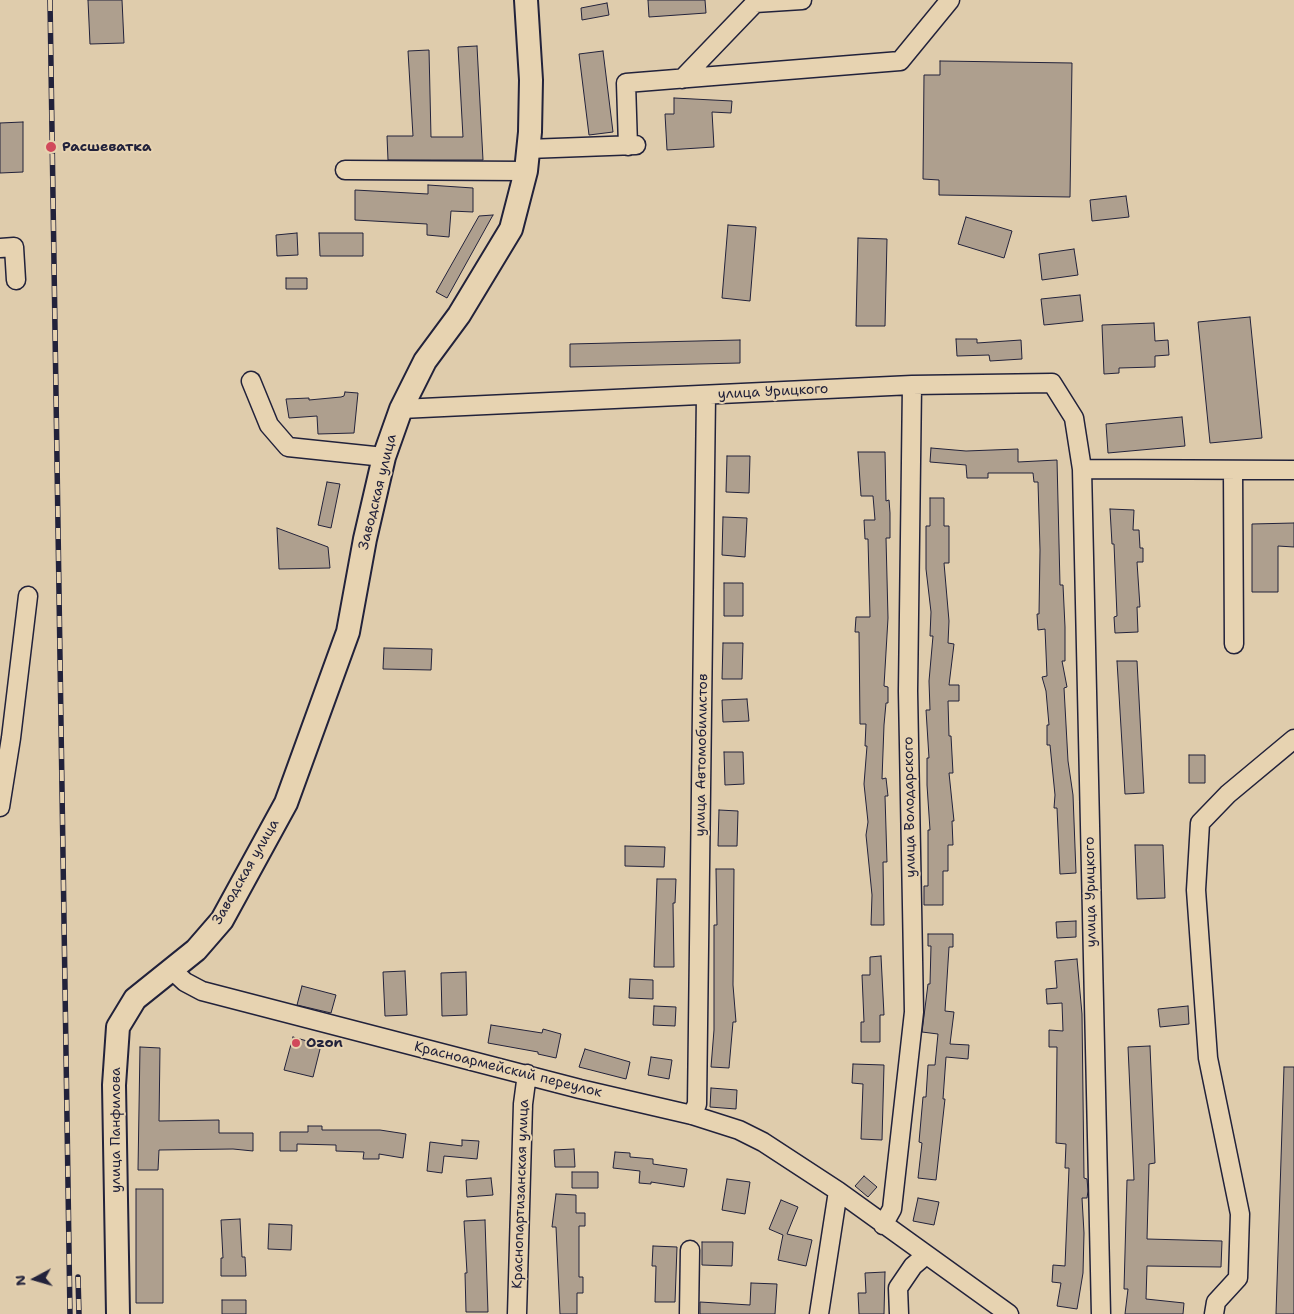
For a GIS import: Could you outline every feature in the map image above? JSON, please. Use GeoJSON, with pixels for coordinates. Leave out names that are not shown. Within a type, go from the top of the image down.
{"type":"FeatureCollection","features":[{"type":"Feature","properties":{"kind":"main road","name":"Заводская улица"},"geometry":{"type":"LineString","coordinates":[[171,969],[196,950],[222,920],[286,803],[348,632],[365,539],[384,457],[401,409],[425,361],[459,315],[511,229],[527,160],[531,80],[526,0]]}},
{"type":"Feature","properties":{"kind":"main road","name":"улица Панфилова"},"geometry":{"type":"LineString","coordinates":[[118,1314],[114,1085],[118,1027],[135,999],[171,969]]}},
{"type":"Feature","properties":{"kind":"street"},"geometry":{"type":"LineString","coordinates":[[682,78],[756,3],[802,0]]}},
{"type":"Feature","properties":{"kind":"street"},"geometry":{"type":"LineString","coordinates":[[345,170],[527,160],[632,146],[626,83],[900,61],[950,0]]}},
{"type":"Feature","properties":{"kind":"street"},"geometry":{"type":"LineString","coordinates":[[0,248],[14,247],[16,280]]}},
{"type":"Feature","properties":{"kind":"street"},"geometry":{"type":"LineString","coordinates":[[250,381],[269,425],[288,447],[384,457]]}},
{"type":"Feature","properties":{"kind":"street","name":"улица Урицкого"},"geometry":{"type":"LineString","coordinates":[[401,409],[912,385],[1052,383],[1074,418],[1082,469],[1101,1314]]}},
{"type":"Feature","properties":{"kind":"street","name":"улица Володарского"},"geometry":{"type":"LineString","coordinates":[[883,1225],[892,1209],[914,1012],[908,691],[912,385]]}},
{"type":"Feature","properties":{"kind":"street","name":"улица Автомобилистов"},"geometry":{"type":"LineString","coordinates":[[692,1115],[697,1104],[706,395]]}},
{"type":"Feature","properties":{"kind":"street"},"geometry":{"type":"LineString","coordinates":[[1082,469],[1294,470]]}},
{"type":"Feature","properties":{"kind":"street"},"geometry":{"type":"LineString","coordinates":[[1233,470],[1234,644]]}},
{"type":"Feature","properties":{"kind":"street"},"geometry":{"type":"LineString","coordinates":[[0,807],[11,738],[28,596]]}},
{"type":"Feature","properties":{"kind":"street"},"geometry":{"type":"LineString","coordinates":[[1214,1314],[1216,1302],[1238,1278],[1240,1214],[1208,1058],[1196,890],[1200,823],[1228,794],[1294,739]]}},
{"type":"Feature","properties":{"kind":"street","name":"Красноармейский переулок"},"geometry":{"type":"LineString","coordinates":[[171,969],[185,982],[202,991],[692,1115],[747,1134],[838,1191],[1009,1314]]}},
{"type":"Feature","properties":{"kind":"street","name":"Краснопартизанская улица"},"geometry":{"type":"LineString","coordinates":[[517,1314],[523,1104],[526,1074]]}},
{"type":"Feature","properties":{"kind":"street"},"geometry":{"type":"LineString","coordinates":[[820,1314],[838,1191]]}},
{"type":"Feature","properties":{"kind":"street"},"geometry":{"type":"LineString","coordinates":[[689,1314],[690,1250]]}},
{"type":"Feature","properties":{"kind":"street"},"geometry":{"type":"LineString","coordinates":[[900,1314],[898,1288],[913,1266],[926,1255]]}},
{"type":"Feature","properties":{"kind":"building"},"geometry":{"type":"Polygon","coordinates":[[[88,0],[122,0],[124,43],[90,44],[88,0]]]}},
{"type":"Feature","properties":{"kind":"building"},"geometry":{"type":"Polygon","coordinates":[[[648,0],[705,0],[706,13],[649,17],[648,0]]]}},
{"type":"Feature","properties":{"kind":"building"},"geometry":{"type":"Polygon","coordinates":[[[607,3],[609,15],[582,20],[581,8],[607,3]]]}},
{"type":"Feature","properties":{"kind":"building"},"geometry":{"type":"Polygon","coordinates":[[[477,46],[483,160],[388,160],[387,136],[413,136],[408,51],[429,50],[431,137],[463,137],[458,47],[477,46]]]}},
{"type":"Feature","properties":{"kind":"building"},"geometry":{"type":"Polygon","coordinates":[[[603,51],[613,132],[589,135],[579,54],[603,51]]]}},
{"type":"Feature","properties":{"kind":"building"},"geometry":{"type":"Polygon","coordinates":[[[940,61],[1072,63],[1070,197],[939,195],[939,180],[923,179],[924,75],[940,75],[940,61]]]}},
{"type":"Feature","properties":{"kind":"building"},"geometry":{"type":"Polygon","coordinates":[[[674,98],[732,101],[731,113],[712,112],[714,147],[667,150],[665,114],[674,114],[674,98]]]}},
{"type":"Feature","properties":{"kind":"building"},"geometry":{"type":"Polygon","coordinates":[[[23,122],[23,172],[0,173],[0,123],[23,122]]]}},
{"type":"Feature","properties":{"kind":"building"},"geometry":{"type":"Polygon","coordinates":[[[428,185],[473,188],[473,212],[451,211],[449,237],[427,235],[427,224],[355,220],[355,190],[428,194],[428,185]]]}},
{"type":"Feature","properties":{"kind":"building"},"geometry":{"type":"Polygon","coordinates":[[[1126,196],[1129,217],[1092,221],[1090,200],[1126,196]]]}},
{"type":"Feature","properties":{"kind":"building"},"geometry":{"type":"Polygon","coordinates":[[[493,215],[447,298],[436,292],[479,216],[493,215]]]}},
{"type":"Feature","properties":{"kind":"building"},"geometry":{"type":"Polygon","coordinates":[[[966,217],[1012,231],[1004,258],[958,244],[966,217]]]}},
{"type":"Feature","properties":{"kind":"building"},"geometry":{"type":"Polygon","coordinates":[[[728,225],[756,227],[750,301],[722,298],[728,225]]]}},
{"type":"Feature","properties":{"kind":"building"},"geometry":{"type":"Polygon","coordinates":[[[297,233],[298,255],[277,256],[276,235],[297,233]]]}},
{"type":"Feature","properties":{"kind":"building"},"geometry":{"type":"Polygon","coordinates":[[[319,233],[363,233],[363,256],[320,256],[319,233]]]}},
{"type":"Feature","properties":{"kind":"building"},"geometry":{"type":"Polygon","coordinates":[[[858,238],[887,239],[885,326],[856,326],[858,238]]]}},
{"type":"Feature","properties":{"kind":"building"},"geometry":{"type":"Polygon","coordinates":[[[1074,249],[1078,275],[1042,280],[1039,254],[1074,249]]]}},
{"type":"Feature","properties":{"kind":"building"},"geometry":{"type":"Polygon","coordinates":[[[286,278],[307,278],[307,289],[286,289],[286,278]]]}},
{"type":"Feature","properties":{"kind":"building"},"geometry":{"type":"Polygon","coordinates":[[[1080,295],[1083,321],[1044,325],[1041,299],[1080,295]]]}},
{"type":"Feature","properties":{"kind":"building"},"geometry":{"type":"Polygon","coordinates":[[[1250,317],[1262,438],[1210,443],[1198,322],[1250,317]]]}},
{"type":"Feature","properties":{"kind":"building"},"geometry":{"type":"Polygon","coordinates":[[[1154,323],[1155,341],[1168,340],[1169,355],[1155,356],[1155,367],[1119,368],[1119,373],[1104,374],[1102,325],[1154,323]]]}},
{"type":"Feature","properties":{"kind":"building"},"geometry":{"type":"Polygon","coordinates":[[[956,339],[977,339],[977,343],[1021,340],[1022,359],[990,361],[989,355],[957,356],[956,339]]]}},
{"type":"Feature","properties":{"kind":"building"},"geometry":{"type":"Polygon","coordinates":[[[740,340],[740,363],[570,367],[570,344],[740,340]]]}},
{"type":"Feature","properties":{"kind":"building"},"geometry":{"type":"Polygon","coordinates":[[[345,392],[358,393],[354,433],[318,434],[317,416],[289,418],[286,399],[309,398],[309,400],[341,397],[344,396],[345,392]]]}},
{"type":"Feature","properties":{"kind":"building"},"geometry":{"type":"Polygon","coordinates":[[[1182,417],[1185,446],[1108,453],[1106,424],[1182,417]]]}},
{"type":"Feature","properties":{"kind":"building"},"geometry":{"type":"Polygon","coordinates":[[[931,448],[966,451],[1018,449],[1018,462],[1057,460],[1060,585],[1063,585],[1065,627],[1065,661],[1062,661],[1067,687],[1064,688],[1068,761],[1073,795],[1076,873],[1060,874],[1057,808],[1054,808],[1055,795],[1050,745],[1047,745],[1047,725],[1049,725],[1046,691],[1042,677],[1047,676],[1045,629],[1038,630],[1037,614],[1039,614],[1040,550],[1038,482],[1034,482],[1033,473],[988,473],[988,478],[967,478],[966,465],[930,462],[931,448]]]}},
{"type":"Feature","properties":{"kind":"building"},"geometry":{"type":"Polygon","coordinates":[[[858,452],[885,452],[886,501],[889,500],[890,513],[890,538],[886,538],[888,618],[884,686],[888,687],[888,703],[886,703],[884,725],[882,779],[886,778],[888,796],[885,796],[887,862],[883,862],[884,925],[871,925],[872,895],[866,835],[868,822],[864,784],[867,746],[865,746],[866,724],[860,724],[859,632],[855,632],[856,617],[870,617],[868,539],[865,539],[864,520],[875,520],[873,496],[861,496],[858,452]]]}},
{"type":"Feature","properties":{"kind":"building"},"geometry":{"type":"Polygon","coordinates":[[[727,456],[750,456],[749,493],[726,492],[727,456]]]}},
{"type":"Feature","properties":{"kind":"building"},"geometry":{"type":"Polygon","coordinates":[[[327,482],[340,484],[331,528],[318,525],[327,482]]]}},
{"type":"Feature","properties":{"kind":"building"},"geometry":{"type":"Polygon","coordinates":[[[930,498],[944,498],[944,526],[949,526],[949,563],[944,563],[949,621],[948,643],[954,644],[949,685],[959,685],[959,701],[948,701],[953,773],[949,773],[954,821],[952,821],[953,845],[948,845],[948,871],[943,871],[943,905],[924,905],[924,886],[928,886],[928,830],[930,830],[926,710],[930,710],[929,681],[933,636],[930,636],[931,612],[926,569],[926,526],[930,526],[930,498]]]}},
{"type":"Feature","properties":{"kind":"building"},"geometry":{"type":"Polygon","coordinates":[[[1110,509],[1134,510],[1133,530],[1139,530],[1140,548],[1143,548],[1143,562],[1137,562],[1140,607],[1137,607],[1138,632],[1115,633],[1114,617],[1117,616],[1114,544],[1112,544],[1110,509]]]}},
{"type":"Feature","properties":{"kind":"building"},"geometry":{"type":"Polygon","coordinates":[[[723,517],[747,518],[745,557],[722,555],[723,517]]]}},
{"type":"Feature","properties":{"kind":"building"},"geometry":{"type":"Polygon","coordinates":[[[1294,523],[1294,547],[1278,546],[1278,592],[1252,592],[1252,524],[1294,523]]]}},
{"type":"Feature","properties":{"kind":"building"},"geometry":{"type":"Polygon","coordinates":[[[277,528],[328,547],[330,568],[279,569],[277,528]]]}},
{"type":"Feature","properties":{"kind":"building"},"geometry":{"type":"Polygon","coordinates":[[[724,583],[743,583],[743,616],[724,616],[724,583]]]}},
{"type":"Feature","properties":{"kind":"building"},"geometry":{"type":"Polygon","coordinates":[[[723,643],[743,643],[742,679],[722,679],[723,643]]]}},
{"type":"Feature","properties":{"kind":"building"},"geometry":{"type":"Polygon","coordinates":[[[384,648],[432,649],[431,670],[383,669],[384,648]]]}},
{"type":"Feature","properties":{"kind":"building"},"geometry":{"type":"Polygon","coordinates":[[[1117,661],[1137,661],[1144,793],[1125,794],[1117,661]]]}},
{"type":"Feature","properties":{"kind":"building"},"geometry":{"type":"Polygon","coordinates":[[[747,699],[749,721],[723,722],[722,700],[747,699]]]}},
{"type":"Feature","properties":{"kind":"building"},"geometry":{"type":"Polygon","coordinates":[[[724,752],[743,752],[744,784],[725,785],[724,752]]]}},
{"type":"Feature","properties":{"kind":"building"},"geometry":{"type":"Polygon","coordinates":[[[1189,755],[1205,755],[1205,783],[1189,783],[1189,755]]]}},
{"type":"Feature","properties":{"kind":"building"},"geometry":{"type":"Polygon","coordinates":[[[719,810],[738,811],[737,846],[718,846],[719,810]]]}},
{"type":"Feature","properties":{"kind":"building"},"geometry":{"type":"Polygon","coordinates":[[[1135,845],[1163,845],[1165,898],[1137,899],[1135,845]]]}},
{"type":"Feature","properties":{"kind":"building"},"geometry":{"type":"Polygon","coordinates":[[[625,846],[665,847],[664,867],[625,866],[625,846]]]}},
{"type":"Feature","properties":{"kind":"building"},"geometry":{"type":"Polygon","coordinates":[[[716,869],[734,869],[733,985],[736,1022],[733,1022],[729,1068],[711,1067],[714,1030],[714,925],[717,925],[716,869]]]}},
{"type":"Feature","properties":{"kind":"building"},"geometry":{"type":"Polygon","coordinates":[[[657,879],[676,879],[675,903],[673,903],[674,967],[654,967],[657,879]]]}},
{"type":"Feature","properties":{"kind":"building"},"geometry":{"type":"Polygon","coordinates":[[[1076,921],[1076,937],[1057,938],[1056,922],[1076,921]]]}},
{"type":"Feature","properties":{"kind":"building"},"geometry":{"type":"Polygon","coordinates":[[[928,934],[953,934],[953,947],[949,947],[945,1011],[954,1012],[950,1044],[969,1045],[968,1059],[946,1057],[943,1099],[945,1099],[936,1180],[918,1178],[922,1143],[919,1142],[923,1097],[926,1097],[928,1065],[935,1065],[938,1034],[922,1032],[928,984],[930,984],[931,946],[928,946],[928,934]]]}},
{"type":"Feature","properties":{"kind":"building"},"geometry":{"type":"Polygon","coordinates":[[[881,956],[884,1015],[880,1015],[880,1042],[861,1042],[861,1022],[864,1022],[862,975],[870,975],[870,957],[881,956]]]}},
{"type":"Feature","properties":{"kind":"building"},"geometry":{"type":"Polygon","coordinates":[[[1077,959],[1082,1014],[1084,1178],[1087,1179],[1088,1191],[1087,1198],[1082,1198],[1084,1233],[1083,1273],[1077,1309],[1057,1306],[1061,1283],[1052,1282],[1053,1265],[1065,1266],[1069,1168],[1065,1168],[1066,1144],[1056,1143],[1057,1047],[1049,1047],[1049,1030],[1063,1031],[1062,1003],[1047,1004],[1046,989],[1057,988],[1055,961],[1077,959]]]}},
{"type":"Feature","properties":{"kind":"building"},"geometry":{"type":"Polygon","coordinates":[[[405,971],[407,1015],[385,1016],[383,972],[405,971]]]}},
{"type":"Feature","properties":{"kind":"building"},"geometry":{"type":"Polygon","coordinates":[[[466,972],[467,1015],[442,1016],[441,973],[466,972]]]}},
{"type":"Feature","properties":{"kind":"building"},"geometry":{"type":"Polygon","coordinates":[[[630,979],[653,980],[653,999],[629,998],[630,979]]]}},
{"type":"Feature","properties":{"kind":"building"},"geometry":{"type":"Polygon","coordinates":[[[302,986],[336,995],[331,1013],[297,1005],[302,986]]]}},
{"type":"Feature","properties":{"kind":"building"},"geometry":{"type":"Polygon","coordinates":[[[654,1006],[676,1007],[675,1026],[653,1025],[654,1006]]]}},
{"type":"Feature","properties":{"kind":"building"},"geometry":{"type":"Polygon","coordinates":[[[1188,1006],[1189,1024],[1160,1027],[1158,1009],[1188,1006]]]}},
{"type":"Feature","properties":{"kind":"building"},"geometry":{"type":"Polygon","coordinates":[[[491,1025],[542,1033],[543,1029],[561,1034],[556,1058],[538,1054],[538,1052],[488,1043],[491,1025]]]}},
{"type":"Feature","properties":{"kind":"building"},"geometry":{"type":"Polygon","coordinates":[[[293,1037],[321,1045],[313,1077],[284,1070],[293,1037]]]}},
{"type":"Feature","properties":{"kind":"building"},"geometry":{"type":"Polygon","coordinates":[[[1150,1046],[1155,1163],[1149,1164],[1147,1239],[1222,1241],[1221,1267],[1147,1266],[1146,1299],[1184,1303],[1183,1314],[1125,1314],[1128,1289],[1124,1289],[1127,1180],[1134,1180],[1128,1047],[1150,1046]]]}},
{"type":"Feature","properties":{"kind":"building"},"geometry":{"type":"Polygon","coordinates":[[[140,1047],[160,1048],[159,1121],[219,1120],[219,1133],[253,1133],[253,1151],[233,1149],[159,1150],[158,1170],[138,1170],[140,1047]]]}},
{"type":"Feature","properties":{"kind":"building"},"geometry":{"type":"Polygon","coordinates":[[[585,1049],[630,1062],[626,1079],[579,1067],[585,1049]]]}},
{"type":"Feature","properties":{"kind":"building"},"geometry":{"type":"Polygon","coordinates":[[[651,1057],[672,1060],[669,1079],[648,1075],[651,1057]]]}},
{"type":"Feature","properties":{"kind":"building"},"geometry":{"type":"Polygon","coordinates":[[[853,1064],[884,1065],[882,1140],[861,1139],[863,1084],[852,1083],[853,1064]]]}},
{"type":"Feature","properties":{"kind":"building"},"geometry":{"type":"Polygon","coordinates":[[[1284,1067],[1294,1067],[1294,1314],[1276,1314],[1284,1067]]]}},
{"type":"Feature","properties":{"kind":"building"},"geometry":{"type":"Polygon","coordinates":[[[711,1088],[737,1090],[736,1109],[710,1107],[711,1088]]]}},
{"type":"Feature","properties":{"kind":"building"},"geometry":{"type":"Polygon","coordinates":[[[308,1126],[322,1126],[322,1130],[380,1130],[406,1134],[403,1158],[379,1154],[379,1159],[363,1159],[364,1152],[336,1151],[336,1145],[297,1144],[297,1151],[280,1151],[280,1132],[308,1132],[308,1126]]]}},
{"type":"Feature","properties":{"kind":"building"},"geometry":{"type":"Polygon","coordinates":[[[462,1140],[479,1141],[477,1159],[444,1156],[442,1173],[427,1171],[430,1142],[462,1146],[462,1140]]]}},
{"type":"Feature","properties":{"kind":"building"},"geometry":{"type":"Polygon","coordinates":[[[574,1149],[575,1167],[555,1167],[554,1150],[574,1149]]]}},
{"type":"Feature","properties":{"kind":"building"},"geometry":{"type":"Polygon","coordinates":[[[615,1152],[630,1153],[630,1157],[653,1159],[653,1164],[687,1169],[684,1187],[651,1182],[651,1184],[639,1183],[640,1171],[613,1168],[615,1152]]]}},
{"type":"Feature","properties":{"kind":"building"},"geometry":{"type":"Polygon","coordinates":[[[572,1172],[598,1172],[598,1188],[572,1188],[572,1172]]]}},
{"type":"Feature","properties":{"kind":"building"},"geometry":{"type":"Polygon","coordinates":[[[864,1176],[877,1187],[868,1197],[855,1186],[864,1176]]]}},
{"type":"Feature","properties":{"kind":"building"},"geometry":{"type":"Polygon","coordinates":[[[491,1178],[493,1195],[467,1197],[466,1180],[491,1178]]]}},
{"type":"Feature","properties":{"kind":"building"},"geometry":{"type":"Polygon","coordinates":[[[727,1179],[750,1182],[745,1214],[722,1210],[727,1179]]]}},
{"type":"Feature","properties":{"kind":"building"},"geometry":{"type":"Polygon","coordinates":[[[136,1189],[163,1189],[163,1303],[136,1303],[136,1189]]]}},
{"type":"Feature","properties":{"kind":"building"},"geometry":{"type":"Polygon","coordinates":[[[556,1194],[576,1195],[576,1213],[585,1213],[585,1226],[579,1226],[579,1277],[583,1277],[583,1293],[577,1293],[577,1314],[560,1314],[556,1227],[552,1227],[556,1194]]]}},
{"type":"Feature","properties":{"kind":"building"},"geometry":{"type":"Polygon","coordinates":[[[918,1198],[939,1202],[934,1225],[913,1221],[918,1198]]]}},
{"type":"Feature","properties":{"kind":"building"},"geometry":{"type":"Polygon","coordinates":[[[781,1200],[798,1207],[787,1234],[812,1240],[806,1266],[778,1260],[783,1235],[769,1229],[781,1200]]]}},
{"type":"Feature","properties":{"kind":"building"},"geometry":{"type":"Polygon","coordinates":[[[240,1219],[242,1257],[245,1257],[246,1276],[221,1276],[221,1258],[223,1258],[221,1220],[240,1219]]]}},
{"type":"Feature","properties":{"kind":"building"},"geometry":{"type":"Polygon","coordinates":[[[485,1220],[488,1312],[466,1312],[465,1273],[467,1273],[464,1221],[485,1220]]]}},
{"type":"Feature","properties":{"kind":"building"},"geometry":{"type":"Polygon","coordinates":[[[269,1224],[292,1225],[291,1250],[268,1249],[269,1224]]]}},
{"type":"Feature","properties":{"kind":"building"},"geometry":{"type":"Polygon","coordinates":[[[702,1242],[733,1242],[732,1266],[702,1265],[702,1242]]]}},
{"type":"Feature","properties":{"kind":"building"},"geometry":{"type":"Polygon","coordinates":[[[653,1246],[677,1247],[675,1302],[655,1302],[656,1266],[652,1266],[653,1246]]]}},
{"type":"Feature","properties":{"kind":"building"},"geometry":{"type":"Polygon","coordinates":[[[885,1272],[884,1314],[859,1314],[858,1293],[866,1293],[865,1273],[885,1272]]]}},
{"type":"Feature","properties":{"kind":"building"},"geometry":{"type":"Polygon","coordinates":[[[751,1283],[777,1284],[775,1314],[700,1314],[700,1302],[750,1305],[751,1283]]]}},
{"type":"Feature","properties":{"kind":"building"},"geometry":{"type":"Polygon","coordinates":[[[222,1300],[246,1300],[246,1314],[222,1314],[222,1300]]]}},
{"type":"Feature","properties":{"kind":"railway"},"geometry":{"type":"LineString","coordinates":[[50,0],[70,1314]]}},
{"type":"Feature","properties":{"kind":"railway"},"geometry":{"type":"LineString","coordinates":[[78,1277],[79,1314]]}},
{"type":"Feature","properties":{"kind":"place","name":"Расшеватка"},"geometry":{"type":"Point","coordinates":[51,147]}},
{"type":"Feature","properties":{"kind":"place","name":"Ozon"},"geometry":{"type":"Point","coordinates":[296,1043]}}]}
